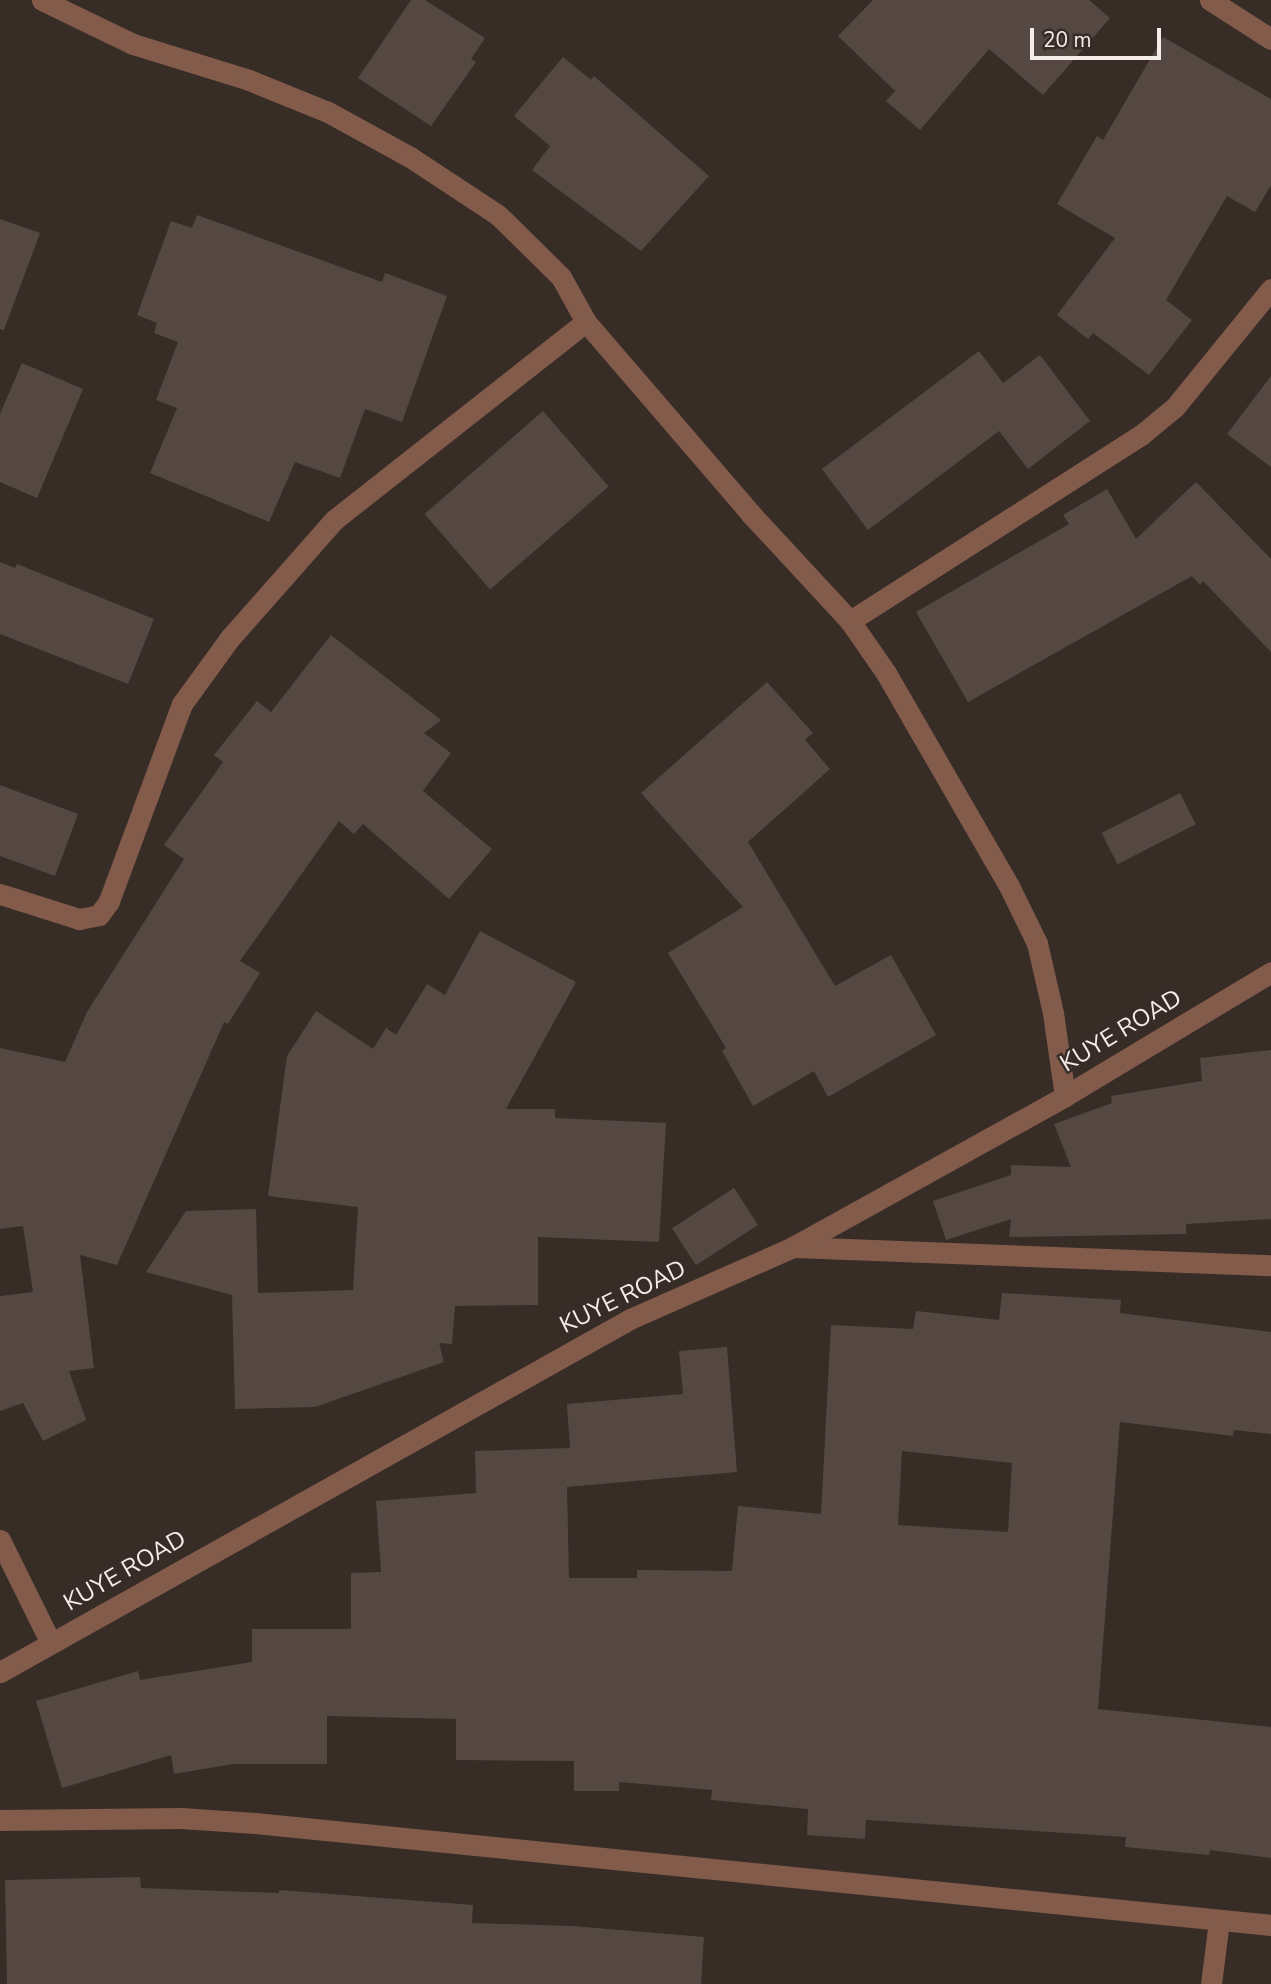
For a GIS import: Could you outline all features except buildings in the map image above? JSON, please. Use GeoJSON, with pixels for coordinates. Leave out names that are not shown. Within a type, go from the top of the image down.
{"type":"FeatureCollection","features":[{"type":"Feature","properties":{"kind":"street"},"geometry":{"type":"LineString","coordinates":[[42,0],[133,44],[249,80],[328,112],[410,158],[498,215],[561,277],[586,322],[750,513],[850,621],[886,673],[1010,888],[1037,943],[1053,1013],[1065,1096]]}},
{"type":"Feature","properties":{"kind":"street"},"geometry":{"type":"LineString","coordinates":[[1210,0],[1271,39]]}},
{"type":"Feature","properties":{"kind":"street"},"geometry":{"type":"LineString","coordinates":[[850,621],[1142,435],[1175,407],[1271,289]]}},
{"type":"Feature","properties":{"kind":"street"},"geometry":{"type":"LineString","coordinates":[[0,894],[79,919],[99,915],[109,901],[182,704],[230,638],[334,520],[586,322]]}},
{"type":"Feature","properties":{"kind":"street","name":"KUYE ROAD"},"geometry":{"type":"LineString","coordinates":[[0,1672],[629,1319],[793,1247],[1065,1096],[1271,972]]}},
{"type":"Feature","properties":{"kind":"street"},"geometry":{"type":"LineString","coordinates":[[793,1247],[1271,1265]]}},
{"type":"Feature","properties":{"kind":"street"},"geometry":{"type":"LineString","coordinates":[[0,1541],[51,1643]]}},
{"type":"Feature","properties":{"kind":"street"},"geometry":{"type":"LineString","coordinates":[[0,1820],[181,1818],[255,1823],[1271,1925]]}},
{"type":"Feature","properties":{"kind":"street"},"geometry":{"type":"LineString","coordinates":[[1211,1984],[1219,1921]]}}]}
